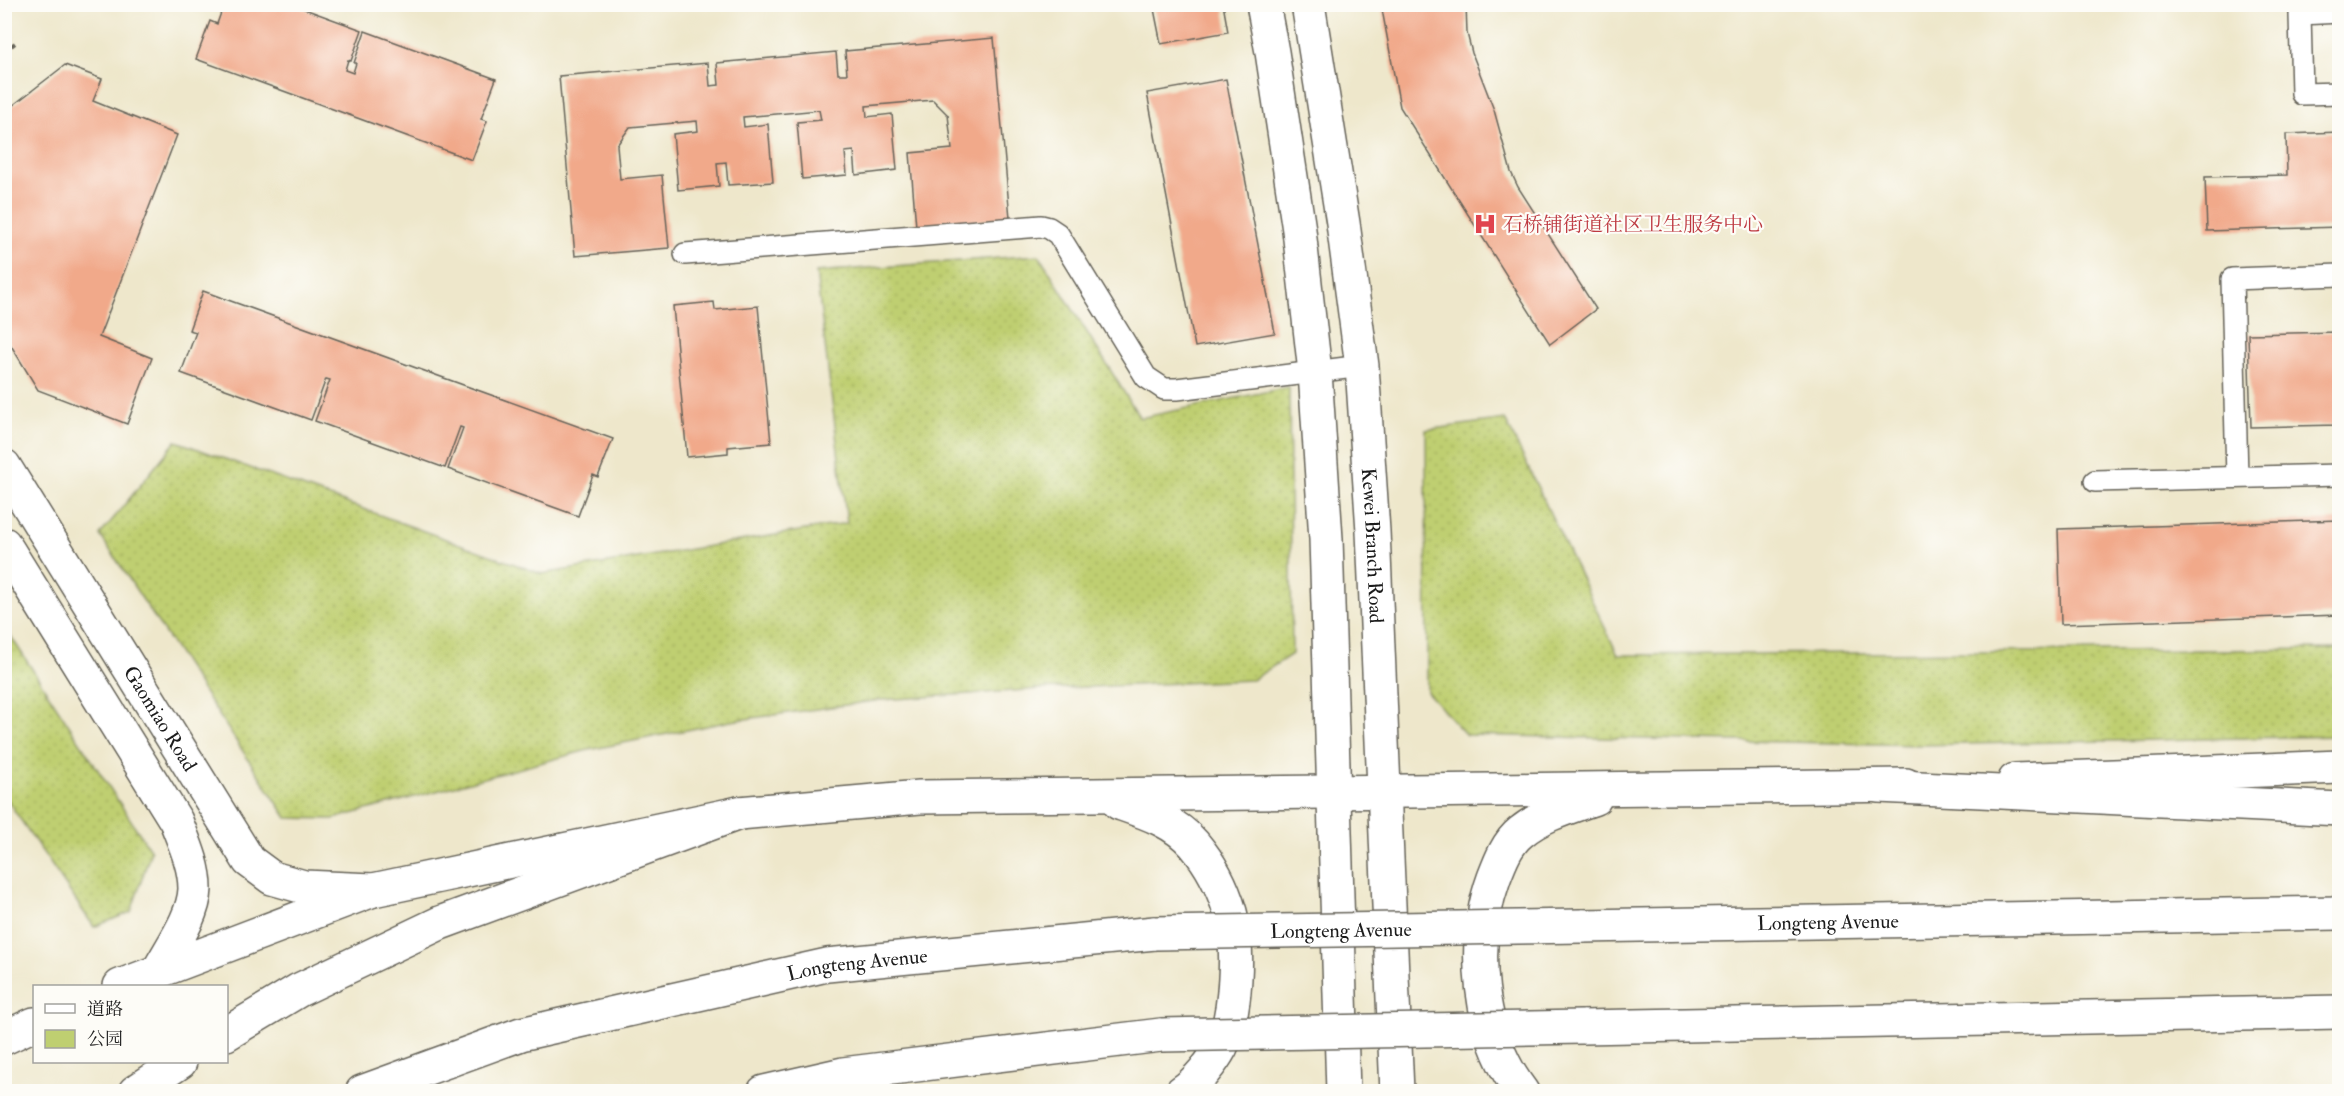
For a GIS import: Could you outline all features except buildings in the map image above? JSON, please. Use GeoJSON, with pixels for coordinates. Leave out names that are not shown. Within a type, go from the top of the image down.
{"type":"FeatureCollection","features":[{"type":"Feature","properties":{"kind":"main road"},"geometry":{"type":"LineString","coordinates":[[1263,4],[1299,230],[1315,372],[1326,539],[1343,1092]]}},
{"type":"Feature","properties":{"kind":"main road","name":"Kewei Branch Road"},"geometry":{"type":"LineString","coordinates":[[1308,4],[1343,223],[1362,366],[1386,791],[1397,1092]]}},
{"type":"Feature","properties":{"kind":"main road","name":"Gaomiao Road"},"geometry":{"type":"LineString","coordinates":[[4,466],[249,861],[272,878],[304,887],[373,890]]}},
{"type":"Feature","properties":{"kind":"main road","name":"Gaomiao Road"},"geometry":{"type":"LineString","coordinates":[[4,544],[176,821],[184,842],[192,864],[195,890],[188,916],[159,970]]}},
{"type":"Feature","properties":{"kind":"main road"},"geometry":{"type":"LineString","coordinates":[[125,985],[373,890],[739,813],[920,797],[1879,786],[2340,767]]}},
{"type":"Feature","properties":{"kind":"main road"},"geometry":{"type":"LineString","coordinates":[[1879,786],[2340,809]]}},
{"type":"Feature","properties":{"kind":"main road"},"geometry":{"type":"LineString","coordinates":[[1522,1092],[1500,1056],[1488,1016],[1482,982],[1480,940],[1487,896],[1501,856],[1520,832],[1548,814],[1623,789]]}},
{"type":"Feature","properties":{"kind":"main road"},"geometry":{"type":"LineString","coordinates":[[1100,796],[1161,818],[1193,843],[1216,877],[1231,913],[1236,960],[1232,1006],[1227,1027],[1221,1047],[1193,1085],[1182,1092]]}},
{"type":"Feature","properties":{"kind":"main road"},"geometry":{"type":"LineString","coordinates":[[228,1033],[299,990],[440,923],[739,813]]}},
{"type":"Feature","properties":{"kind":"main road","name":"Longteng Avenue"},"geometry":{"type":"LineString","coordinates":[[362,1092],[520,1034],[827,965],[1155,933],[2340,913]]}},
{"type":"Feature","properties":{"kind":"main road"},"geometry":{"type":"LineString","coordinates":[[764,1092],[843,1074],[1161,1035],[2340,1012]]}},
{"type":"Feature","properties":{"kind":"main road"},"geometry":{"type":"LineString","coordinates":[[4,1038],[33,1024]]}},
{"type":"Feature","properties":{"kind":"main road"},"geometry":{"type":"LineString","coordinates":[[135,1092],[178,1063]]}},
{"type":"Feature","properties":{"kind":"lane"},"geometry":{"type":"LineString","coordinates":[[2340,12],[2300,14],[2302,94],[2340,93]]}},
{"type":"Feature","properties":{"kind":"lane"},"geometry":{"type":"LineString","coordinates":[[685,254],[1041,226],[1058,234],[1146,377],[1164,389],[1362,366]]}},
{"type":"Feature","properties":{"kind":"lane"},"geometry":{"type":"LineString","coordinates":[[2236,477],[2232,279],[2340,275]]}},
{"type":"Feature","properties":{"kind":"lane"},"geometry":{"type":"LineString","coordinates":[[2095,481],[2340,475]]}},
{"type":"Feature","properties":{"kind":"path"},"geometry":{"type":"LineString","coordinates":[[4,51],[18,41]]}},
{"type":"Feature","properties":{"kind":"green space"},"geometry":{"type":"Polygon","coordinates":[[[1039,255],[1140,418],[1289,387],[1292,654],[1252,680],[1041,689],[881,700],[731,721],[584,751],[333,819],[287,818],[100,535],[176,441],[542,574],[847,523],[816,272],[1039,255]]]}},
{"type":"Feature","properties":{"kind":"green space"},"geometry":{"type":"Polygon","coordinates":[[[1505,419],[1618,655],[2339,649],[2339,736],[1920,745],[1466,735],[1427,692],[1426,430],[1505,419]]]}},
{"type":"Feature","properties":{"kind":"green space"},"geometry":{"type":"Polygon","coordinates":[[[4,626],[151,851],[131,912],[94,927],[5,797],[4,626]]]}},
{"type":"Feature","properties":{"kind":"place","name":"石桥铺街道社区卫生服务中心"},"geometry":{"type":"Point","coordinates":[1485,224]}}]}
